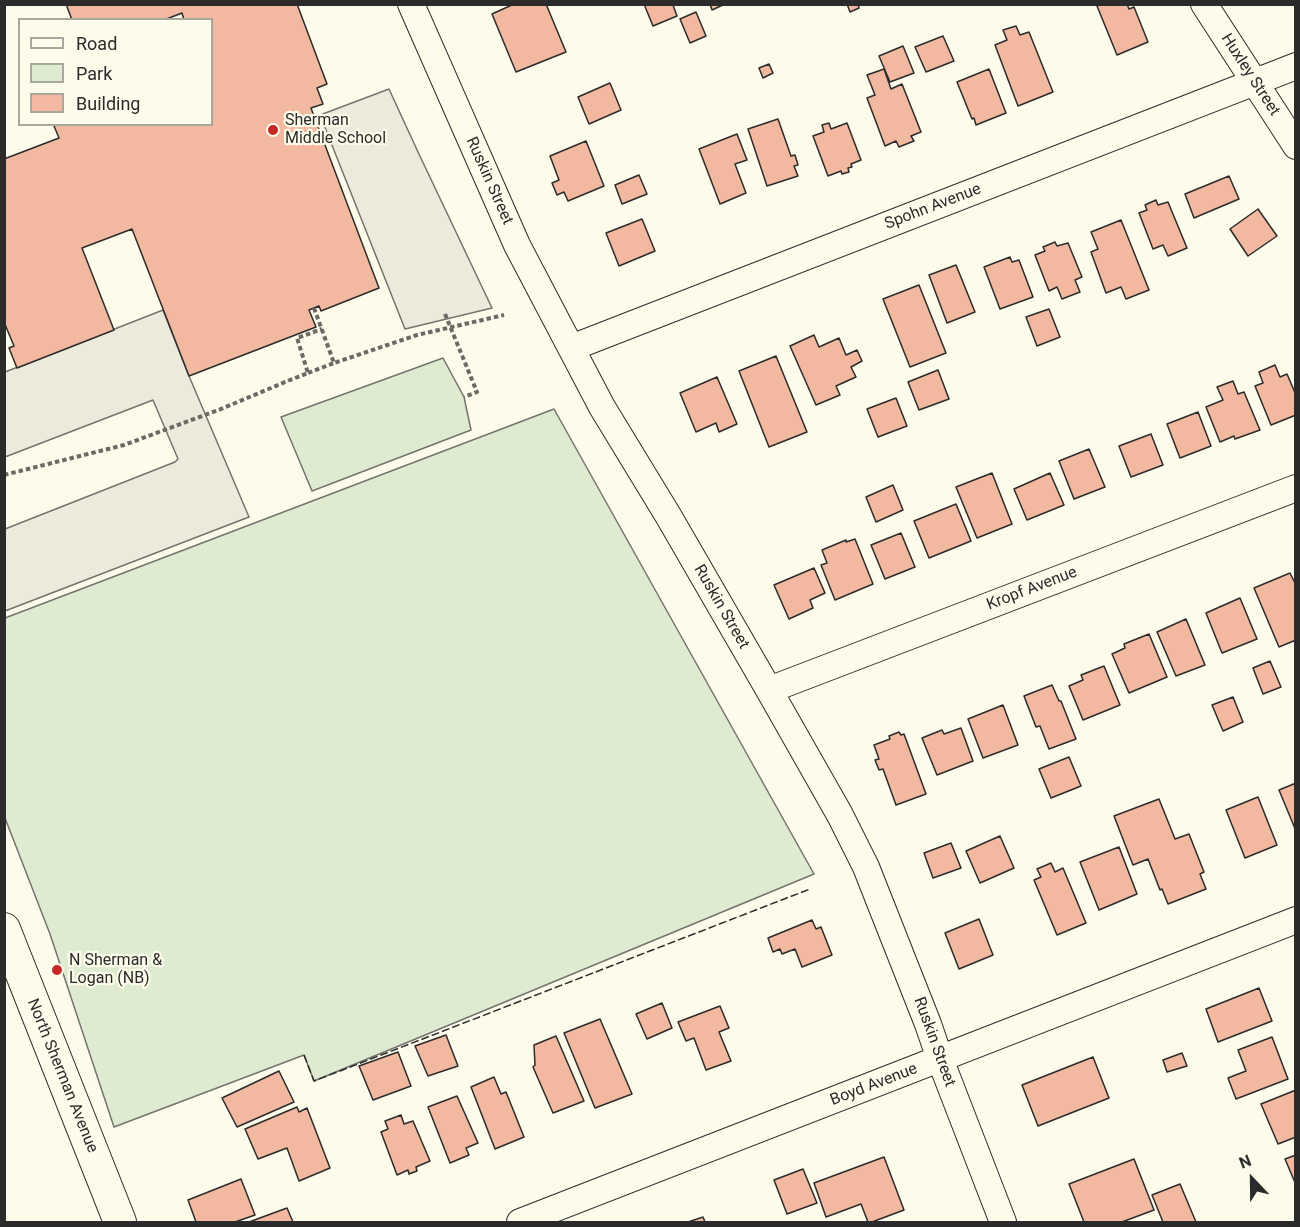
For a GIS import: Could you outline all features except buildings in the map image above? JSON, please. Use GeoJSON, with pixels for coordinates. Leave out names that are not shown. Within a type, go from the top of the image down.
{"type":"FeatureCollection","features":[{"type":"Feature","properties":{"kind":"street","name":"Ruskin Street"},"geometry":{"type":"LineString","coordinates":[[411,4],[517,244],[602,407],[769,690],[840,815],[866,867],[1003,1222]]}},
{"type":"Feature","properties":{"kind":"street","name":"Huxley Street"},"geometry":{"type":"LineString","coordinates":[[1204,4],[1296,146]]}},
{"type":"Feature","properties":{"kind":"street","name":"Spohn Avenue"},"geometry":{"type":"LineString","coordinates":[[571,348],[1296,66]]}},
{"type":"Feature","properties":{"kind":"street","name":"Kropf Avenue"},"geometry":{"type":"LineString","coordinates":[[769,690],[1296,488]]}},
{"type":"Feature","properties":{"kind":"street","name":"Boyd Avenue"},"geometry":{"type":"LineString","coordinates":[[520,1222],[569,1214],[940,1059],[1296,920]]}},
{"type":"Feature","properties":{"kind":"street","name":"North Sherman Avenue"},"geometry":{"type":"LineString","coordinates":[[4,929],[120,1222]]}},
{"type":"Feature","properties":{"kind":"path"},"geometry":{"type":"LineString","coordinates":[[314,308],[334,363]]}},
{"type":"Feature","properties":{"kind":"path"},"geometry":{"type":"LineString","coordinates":[[445,314],[477,392],[464,397]]}},
{"type":"Feature","properties":{"kind":"path"},"geometry":{"type":"LineString","coordinates":[[4,475],[124,446],[334,363],[417,335],[504,315]]}},
{"type":"Feature","properties":{"kind":"path"},"geometry":{"type":"LineString","coordinates":[[308,373],[297,338],[322,329]]}},
{"type":"Feature","properties":{"kind":"green space"},"geometry":{"type":"Polygon","coordinates":[[[443,358],[464,397],[471,430],[312,491],[281,417],[443,358]]]}},
{"type":"Feature","properties":{"kind":"green space"},"geometry":{"type":"Polygon","coordinates":[[[554,409],[814,874],[314,1081],[304,1055],[114,1127],[50,934],[5,818],[5,618],[554,409]]]}},
{"type":"Feature","properties":{"kind":"shaded area"},"geometry":{"type":"Polygon","coordinates":[[[389,89],[492,308],[405,329],[320,115],[389,89]]]}},
{"type":"Feature","properties":{"kind":"shaded area"},"geometry":{"type":"Polygon","coordinates":[[[163,310],[249,517],[5,611],[5,529],[178,459],[153,400],[5,457],[5,372],[163,310]]]}},
{"type":"Feature","properties":{"kind":"fence"},"geometry":{"type":"LineString","coordinates":[[304,1055],[314,1081],[810,889]]}},
{"type":"Feature","properties":{"kind":"place","name":"Sherman Middle School"},"geometry":{"type":"Point","coordinates":[273,130]}},
{"type":"Feature","properties":{"kind":"place","name":"N Sherman & Logan (NB)"},"geometry":{"type":"Point","coordinates":[57,970]}}]}
